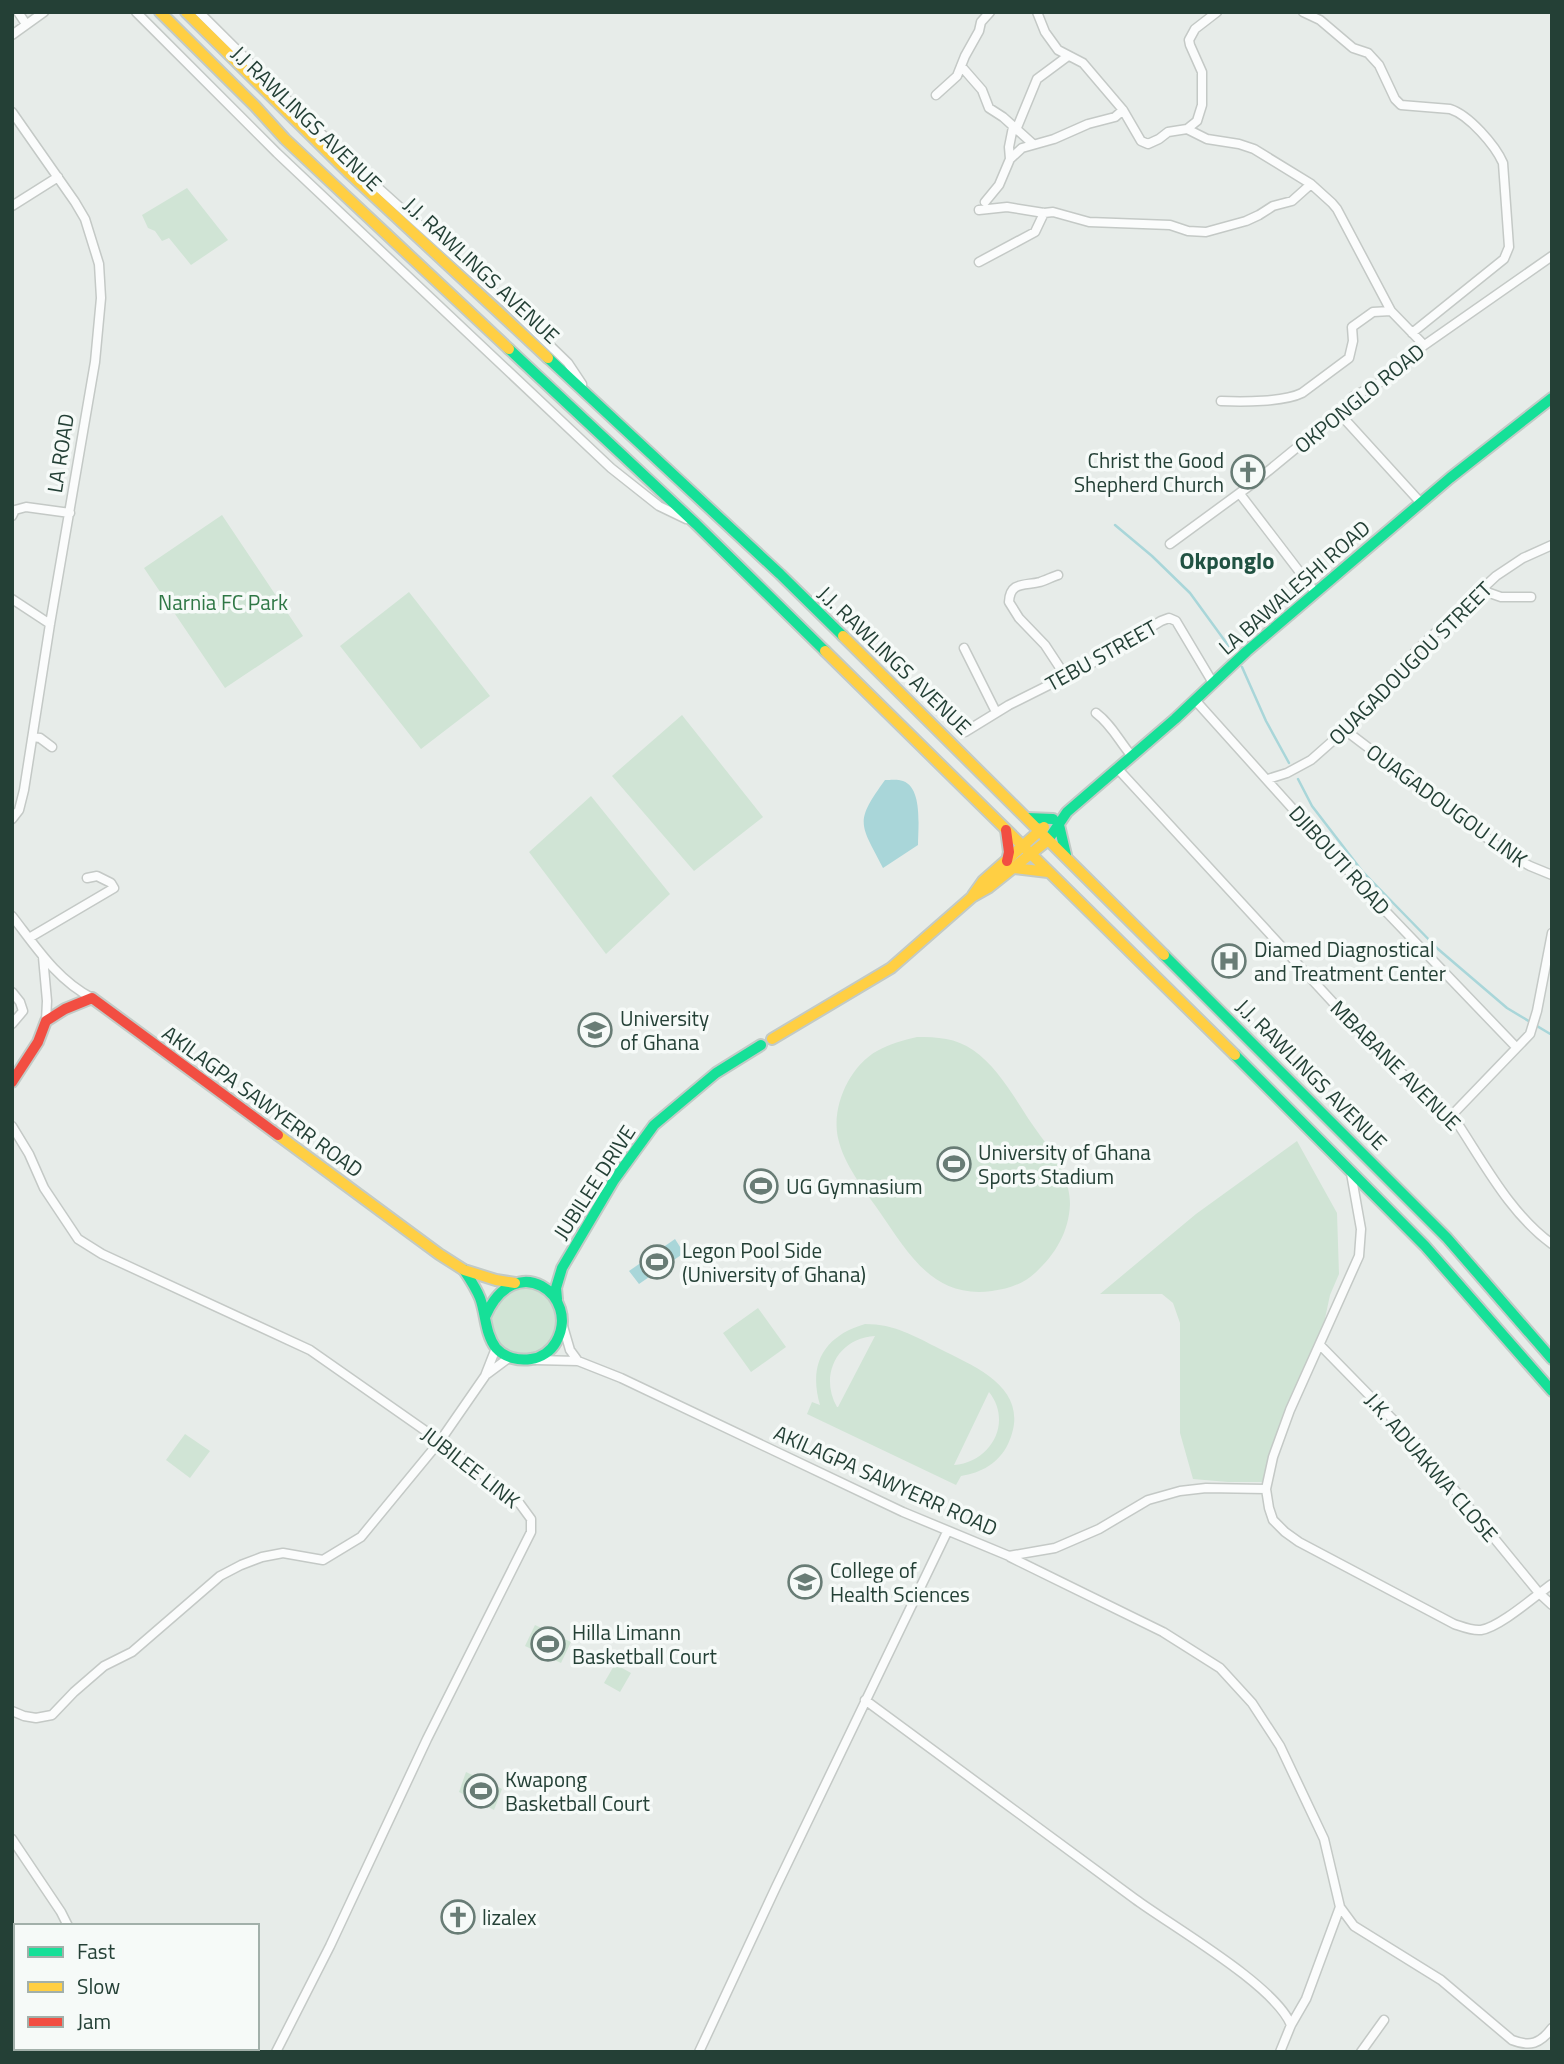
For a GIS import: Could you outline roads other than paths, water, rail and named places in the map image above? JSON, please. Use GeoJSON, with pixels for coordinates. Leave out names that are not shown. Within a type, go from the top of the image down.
{"type":"FeatureCollection","features":[{"type":"Feature","properties":{"kind":"main road","name":"J.J. RAWLINGS AVENUE"},"geometry":{"type":"LineString","coordinates":[[160,12],[285,139],[696,524],[1350,1170],[1425,1247],[1552,1391]]}},
{"type":"Feature","properties":{"kind":"main road","name":"J.J. RAWLINGS AVENUE"},"geometry":{"type":"LineString","coordinates":[[186,12],[348,172],[780,574],[953,743],[1447,1238],[1552,1359]]}},
{"type":"Feature","properties":{"kind":"main road","name":"LA BAWALESHI ROAD"},"geometry":{"type":"LineString","coordinates":[[1022,846],[1039,830],[1056,822],[1315,592],[1492,443],[1552,398]]}},
{"type":"Feature","properties":{"kind":"main road"},"geometry":{"type":"LineString","coordinates":[[1027,818],[1056,822],[1066,857]]}},
{"type":"Feature","properties":{"kind":"main road","name":"LA BAWALESHI ROAD"},"geometry":{"type":"LineString","coordinates":[[1031,855],[1048,840],[1056,822]]}},
{"type":"Feature","properties":{"kind":"main road"},"geometry":{"type":"LineString","coordinates":[[1006,830],[1010,864]]}},
{"type":"Feature","properties":{"kind":"main road"},"geometry":{"type":"LineString","coordinates":[[772,1038],[891,968],[972,897],[983,892],[1010,864],[1022,846]]}},
{"type":"Feature","properties":{"kind":"main road"},"geometry":{"type":"LineString","coordinates":[[1010,864],[1031,855]]}},
{"type":"Feature","properties":{"kind":"main road"},"geometry":{"type":"LineString","coordinates":[[1010,864],[1048,872]]}},
{"type":"Feature","properties":{"kind":"main road"},"geometry":{"type":"LineString","coordinates":[[12,1082],[38,1042],[46,1021],[65,1009],[92,998]]}},
{"type":"Feature","properties":{"kind":"main road","name":"AKILAGPA SAWYERR ROAD"},"geometry":{"type":"LineString","coordinates":[[92,998],[318,1166],[464,1270],[514,1283]]}},
{"type":"Feature","properties":{"kind":"main road","name":"JUBILEE DRIVE"},"geometry":{"type":"LineString","coordinates":[[557,1300],[556,1288],[562,1268],[614,1180],[654,1125],[716,1073],[761,1045]]}},
{"type":"Feature","properties":{"kind":"main road","name":"JUBILEE DRIVE"},"geometry":{"type":"LineString","coordinates":[[537,1285],[562,1268]]}},
{"type":"Feature","properties":{"kind":"main road","name":"AKILAGPA SAWYERR ROAD"},"geometry":{"type":"LineString","coordinates":[[464,1270],[482,1301],[485,1317]]}},
{"type":"Feature","properties":{"kind":"main road"},"geometry":{"type":"LineString","coordinates":[[514,1283],[537,1285],[552,1293],[557,1300],[563,1317],[560,1337],[545,1354],[533,1360],[510,1357],[496,1348],[489,1339],[485,1317],[490,1302],[499,1290],[514,1283]]}},
{"type":"Feature","properties":{"kind":"street"},"geometry":{"type":"LineString","coordinates":[[18,12],[26,24]]}},
{"type":"Feature","properties":{"kind":"street"},"geometry":{"type":"LineString","coordinates":[[12,35],[44,12]]}},
{"type":"Feature","properties":{"kind":"street","name":"J.J. RAWLINGS AVENUE"},"geometry":{"type":"LineString","coordinates":[[136,12],[277,153],[611,468],[659,506],[696,524]]}},
{"type":"Feature","properties":{"kind":"street","name":"J.J RAWLINGS AVENUE"},"geometry":{"type":"LineString","coordinates":[[199,12],[353,165],[505,302],[568,363],[594,400]]}},
{"type":"Feature","properties":{"kind":"street"},"geometry":{"type":"LineString","coordinates":[[936,95],[955,78],[981,22],[990,12]]}},
{"type":"Feature","properties":{"kind":"street"},"geometry":{"type":"LineString","coordinates":[[1037,12],[1045,32],[1058,50],[1083,63],[1123,110],[1141,141],[1148,144],[1168,132],[1187,129],[1197,121],[1202,105],[1202,72],[1189,40],[1195,29],[1217,12]]}},
{"type":"Feature","properties":{"kind":"street"},"geometry":{"type":"LineString","coordinates":[[1303,12],[1320,20],[1353,48],[1368,53],[1379,65],[1395,99],[1401,105],[1457,111],[1467,118],[1499,154],[1503,163],[1509,247],[1504,259],[1412,333]]}},
{"type":"Feature","properties":{"kind":"street"},"geometry":{"type":"LineString","coordinates":[[1010,159],[1009,147],[1014,128],[1037,79],[1068,56]]}},
{"type":"Feature","properties":{"kind":"street"},"geometry":{"type":"LineString","coordinates":[[961,66],[980,87],[989,108],[1033,144]]}},
{"type":"Feature","properties":{"kind":"street"},"geometry":{"type":"LineString","coordinates":[[1123,110],[1115,117],[1087,124],[1054,139],[1022,148],[1010,159],[999,184],[982,206],[1052,212],[1090,222],[1170,225],[1188,231],[1206,232],[1246,220],[1273,206],[1292,201],[1311,184]]}},
{"type":"Feature","properties":{"kind":"street","name":"LA ROAD"},"geometry":{"type":"LineString","coordinates":[[12,112],[85,219],[99,264],[101,299],[95,362],[24,790],[19,810],[12,819]]}},
{"type":"Feature","properties":{"kind":"street"},"geometry":{"type":"LineString","coordinates":[[1187,129],[1207,139],[1254,149],[1311,184],[1332,203],[1391,311],[1424,345]]}},
{"type":"Feature","properties":{"kind":"street"},"geometry":{"type":"LineString","coordinates":[[12,206],[58,177]]}},
{"type":"Feature","properties":{"kind":"street"},"geometry":{"type":"LineString","coordinates":[[979,262],[1035,232],[1044,213]]}},
{"type":"Feature","properties":{"kind":"street","name":"OKPONGLO ROAD"},"geometry":{"type":"LineString","coordinates":[[1170,544],[1240,494],[1339,412],[1354,396],[1390,377],[1400,362],[1552,256]]}},
{"type":"Feature","properties":{"kind":"street"},"geometry":{"type":"LineString","coordinates":[[1221,401],[1294,397],[1302,393],[1349,358],[1353,341],[1351,330],[1354,325],[1373,312],[1391,311]]}},
{"type":"Feature","properties":{"kind":"street"},"geometry":{"type":"LineString","coordinates":[[1339,412],[1421,503]]}},
{"type":"Feature","properties":{"kind":"street"},"geometry":{"type":"LineString","coordinates":[[1240,494],[1315,592]]}},
{"type":"Feature","properties":{"kind":"street"},"geometry":{"type":"LineString","coordinates":[[12,516],[15,510],[26,507],[70,513]]}},
{"type":"Feature","properties":{"kind":"street","name":"OUAGADOUGOU STREET"},"geometry":{"type":"LineString","coordinates":[[1268,779],[1297,769],[1311,760],[1345,730],[1419,649],[1481,590],[1507,568],[1552,545]]}},
{"type":"Feature","properties":{"kind":"street"},"geometry":{"type":"LineString","coordinates":[[1058,575],[1016,586],[1011,592],[1009,602],[1019,618],[1045,645],[1066,677]]}},
{"type":"Feature","properties":{"kind":"street"},"geometry":{"type":"LineString","coordinates":[[1481,590],[1501,597],[1531,597]]}},
{"type":"Feature","properties":{"kind":"street"},"geometry":{"type":"LineString","coordinates":[[12,600],[50,624]]}},
{"type":"Feature","properties":{"kind":"street","name":"TEBU STREET"},"geometry":{"type":"LineString","coordinates":[[965,732],[996,712],[1089,665],[1169,618],[1176,621],[1213,684]]}},
{"type":"Feature","properties":{"kind":"street"},"geometry":{"type":"LineString","coordinates":[[964,648],[996,712]]}},
{"type":"Feature","properties":{"kind":"street","name":"DJIBOUTI ROAD"},"geometry":{"type":"LineString","coordinates":[[1195,700],[1372,897],[1516,1047]]}},
{"type":"Feature","properties":{"kind":"street"},"geometry":{"type":"LineString","coordinates":[[1097,713],[1108,722],[1131,755]]}},
{"type":"Feature","properties":{"kind":"street","name":"OUAGADOUGOU LINK"},"geometry":{"type":"LineString","coordinates":[[1345,730],[1508,854],[1552,874]]}},
{"type":"Feature","properties":{"kind":"street"},"geometry":{"type":"LineString","coordinates":[[33,737],[40,738],[52,747]]}},
{"type":"Feature","properties":{"kind":"street","name":"MBABANE AVENUE"},"geometry":{"type":"LineString","coordinates":[[1117,768],[1375,1048],[1444,1111],[1452,1115],[1513,1205],[1536,1231],[1552,1244]]}},
{"type":"Feature","properties":{"kind":"street"},"geometry":{"type":"LineString","coordinates":[[29,938],[114,888],[111,883],[97,876],[87,878]]}},
{"type":"Feature","properties":{"kind":"street","name":"AKILAGPA SAWYERR ROAD"},"geometry":{"type":"LineString","coordinates":[[12,916],[43,957],[68,983],[92,998]]}},
{"type":"Feature","properties":{"kind":"street"},"geometry":{"type":"LineString","coordinates":[[1452,1115],[1530,1034],[1552,933]]}},
{"type":"Feature","properties":{"kind":"street"},"geometry":{"type":"LineString","coordinates":[[43,957],[46,1021]]}},
{"type":"Feature","properties":{"kind":"street"},"geometry":{"type":"LineString","coordinates":[[12,992],[23,1011],[12,1024]]}},
{"type":"Feature","properties":{"kind":"street","name":"JUBILEE LINK"},"geometry":{"type":"LineString","coordinates":[[12,1126],[29,1154],[44,1188],[81,1242],[310,1350],[440,1441],[520,1504],[531,1519],[531,1532],[276,2052]]}},
{"type":"Feature","properties":{"kind":"street"},"geometry":{"type":"LineString","coordinates":[[1350,1170],[1361,1229],[1360,1249],[1290,1410],[1273,1457],[1266,1489],[1273,1520],[1299,1542],[1454,1624],[1470,1629],[1493,1627],[1552,1584]]}},
{"type":"Feature","properties":{"kind":"street"},"geometry":{"type":"LineString","coordinates":[[563,1326],[570,1350],[578,1361]]}},
{"type":"Feature","properties":{"kind":"street","name":"J.K. ADUAKWA CLOSE"},"geometry":{"type":"LineString","coordinates":[[1320,1345],[1417,1444],[1539,1594],[1552,1605]]}},
{"type":"Feature","properties":{"kind":"street"},"geometry":{"type":"LineString","coordinates":[[12,1711],[36,1718],[52,1715],[104,1666],[132,1652],[220,1576],[241,1565],[262,1556],[283,1553],[323,1560],[361,1537],[440,1441],[485,1376],[496,1348]]}},
{"type":"Feature","properties":{"kind":"street"},"geometry":{"type":"LineString","coordinates":[[485,1376],[510,1357]]}},
{"type":"Feature","properties":{"kind":"street","name":"AKILAGPA SAWYERR ROAD"},"geometry":{"type":"LineString","coordinates":[[533,1360],[578,1361],[621,1378],[947,1532],[1009,1556],[1055,1548],[1099,1529],[1148,1500],[1180,1491],[1206,1488],[1266,1489]]}},
{"type":"Feature","properties":{"kind":"street"},"geometry":{"type":"LineString","coordinates":[[699,2052],[947,1532]]}},
{"type":"Feature","properties":{"kind":"street"},"geometry":{"type":"LineString","coordinates":[[1009,1556],[1163,1632],[1220,1668],[1252,1703],[1280,1746],[1324,1839],[1340,1907],[1354,1926],[1441,1980],[1512,2040],[1524,2044],[1535,2042],[1544,2038],[1552,2028]]}},
{"type":"Feature","properties":{"kind":"street"},"geometry":{"type":"LineString","coordinates":[[865,1700],[1245,1977],[1274,2000],[1291,2025]]}},
{"type":"Feature","properties":{"kind":"street"},"geometry":{"type":"LineString","coordinates":[[12,1839],[67,1924]]}},
{"type":"Feature","properties":{"kind":"street"},"geometry":{"type":"LineString","coordinates":[[1280,2052],[1291,2025],[1307,1999],[1340,1907]]}},
{"type":"Feature","properties":{"kind":"street"},"geometry":{"type":"LineString","coordinates":[[1361,2052],[1384,2020]]}},
{"type":"Feature","properties":{"kind":"water"},"geometry":{"type":"Polygon","coordinates":[[[885,780],[901,780],[914,792],[918,809],[918,845],[883,868],[865,832],[864,823],[868,806],[885,780]]]}},
{"type":"Feature","properties":{"kind":"water","name":"Legon Pool Side (University of Ghana)"},"geometry":{"type":"Polygon","coordinates":[[[675,1239],[684,1253],[639,1284],[629,1271],[675,1239]]]}},
{"type":"Feature","properties":{"kind":"waterway"},"geometry":{"type":"LineString","coordinates":[[1115,525],[1190,593],[1233,652]]}},
{"type":"Feature","properties":{"kind":"waterway"},"geometry":{"type":"LineString","coordinates":[[1242,667],[1266,721],[1289,763]]}},
{"type":"Feature","properties":{"kind":"waterway"},"geometry":{"type":"LineString","coordinates":[[1298,779],[1312,806],[1362,871],[1438,949],[1507,1008],[1552,1035]]}},
{"type":"Feature","properties":{"kind":"place","name":"Christ the Good Shepherd Church"},"geometry":{"type":"Point","coordinates":[1248,472]}},
{"type":"Feature","properties":{"kind":"place","name":"Diamed Diagnostical and Treatment Center"},"geometry":{"type":"Point","coordinates":[1229,961]}},
{"type":"Feature","properties":{"kind":"place","name":"University of Ghana"},"geometry":{"type":"Point","coordinates":[595,1030]}},
{"type":"Feature","properties":{"kind":"place","name":"University of Ghana Sports Stadium"},"geometry":{"type":"Point","coordinates":[954,1164]}},
{"type":"Feature","properties":{"kind":"place","name":"UG Gymnasium"},"geometry":{"type":"Point","coordinates":[761,1186]}},
{"type":"Feature","properties":{"kind":"place","name":"Legon Pool Side (University of Ghana)"},"geometry":{"type":"Point","coordinates":[657,1262]}},
{"type":"Feature","properties":{"kind":"place","name":"College of Health Sciences"},"geometry":{"type":"Point","coordinates":[805,1582]}},
{"type":"Feature","properties":{"kind":"place","name":"Hilla Limann Basketball Court"},"geometry":{"type":"Point","coordinates":[548,1644]}},
{"type":"Feature","properties":{"kind":"place","name":"Kwapong Basketball Court"},"geometry":{"type":"Point","coordinates":[481,1791]}},
{"type":"Feature","properties":{"kind":"place","name":"lizalex"},"geometry":{"type":"Point","coordinates":[458,1917]}},
{"type":"Feature","properties":{"kind":"district","name":"Okponglo"},"geometry":{"type":"Point","coordinates":[1227,560]}},
{"type":"Feature","properties":{"kind":"park label","name":"Narnia FC Park"},"geometry":{"type":"Point","coordinates":[223,602]}}]}
